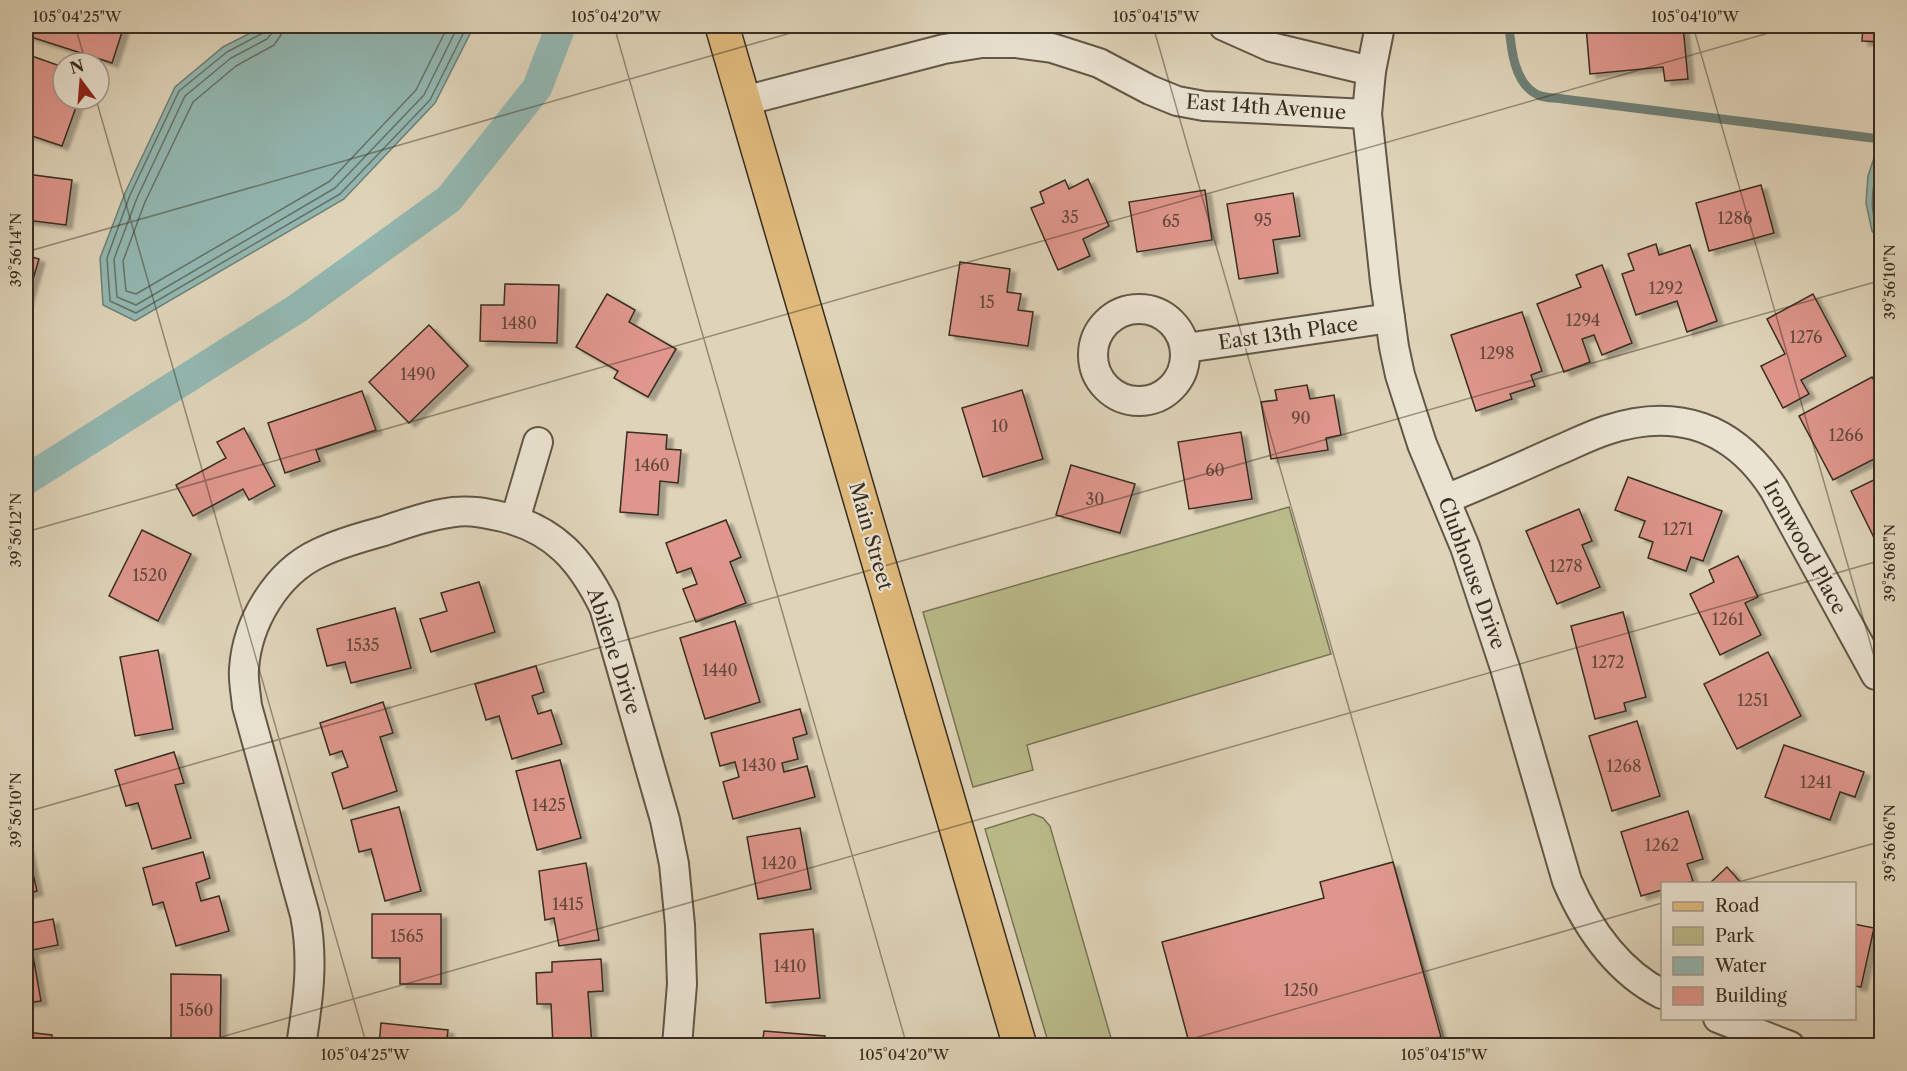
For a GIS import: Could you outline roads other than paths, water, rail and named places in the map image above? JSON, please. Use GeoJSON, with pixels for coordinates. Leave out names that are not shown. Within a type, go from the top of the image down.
{"type":"FeatureCollection","features":[{"type":"Feature","properties":{"kind":"main road","name":"Main Street"},"geometry":{"type":"LineString","coordinates":[[722,26],[1020,1046]]}},
{"type":"Feature","properties":{"kind":"street"},"geometry":{"type":"LineString","coordinates":[[1224,26],[1271,47],[1371,71]]}},
{"type":"Feature","properties":{"kind":"street","name":"East 14th Avenue"},"geometry":{"type":"LineString","coordinates":[[744,101],[944,49],[982,43],[1016,43],[1052,48],[1100,63],[1150,90],[1177,101],[1204,106],[1367,114],[1371,71],[1380,26]]}},
{"type":"Feature","properties":{"kind":"street","name":"Clubhouse Drive"},"geometry":{"type":"LineString","coordinates":[[1367,114],[1390,318],[1400,375],[1422,444],[1466,547],[1505,668],[1567,881],[1593,930],[1623,967],[1661,993]]}},
{"type":"Feature","properties":{"kind":"street","name":"East 13th Place"},"geometry":{"type":"LineString","coordinates":[[1186,348],[1390,318]]}},
{"type":"Feature","properties":{"kind":"street","name":"Ironwood Place"},"geometry":{"type":"LineString","coordinates":[[1446,499],[1606,430],[1648,421],[1674,421],[1711,431],[1734,443],[1761,470],[1876,675]]}},
{"type":"Feature","properties":{"kind":"street"},"geometry":{"type":"LineString","coordinates":[[515,520],[538,442]]}},
{"type":"Feature","properties":{"kind":"street","name":"Abilene Drive"},"geometry":{"type":"LineString","coordinates":[[301,1046],[308,1003],[310,941],[305,915],[247,706],[243,670],[249,642],[264,603],[286,576],[318,553],[427,517],[454,512],[481,511],[515,520],[552,537],[575,559],[591,580],[604,607],[665,820],[675,864],[682,984],[677,1046]]}},
{"type":"Feature","properties":{"kind":"street"},"geometry":{"type":"LineString","coordinates":[[1723,1020],[1790,1046]]}},
{"type":"Feature","properties":{"kind":"water"},"geometry":{"type":"Polygon","coordinates":[[[264,26],[474,26],[435,103],[344,199],[135,321],[103,305],[100,258],[125,193],[175,87],[223,47],[264,26]]]}},
{"type":"Feature","properties":{"kind":"water"},"geometry":{"type":"Polygon","coordinates":[[[1881,137],[1881,243],[1872,231],[1866,203],[1868,176],[1881,137]]]}},
{"type":"Feature","properties":{"kind":"waterway"},"geometry":{"type":"LineString","coordinates":[[26,480],[298,308],[449,199],[537,88],[561,26]]}},
{"type":"Feature","properties":{"kind":"waterway"},"geometry":{"type":"LineString","coordinates":[[1509,26],[1515,65],[1519,74],[1530,90],[1541,96],[1880,139]]}}]}
